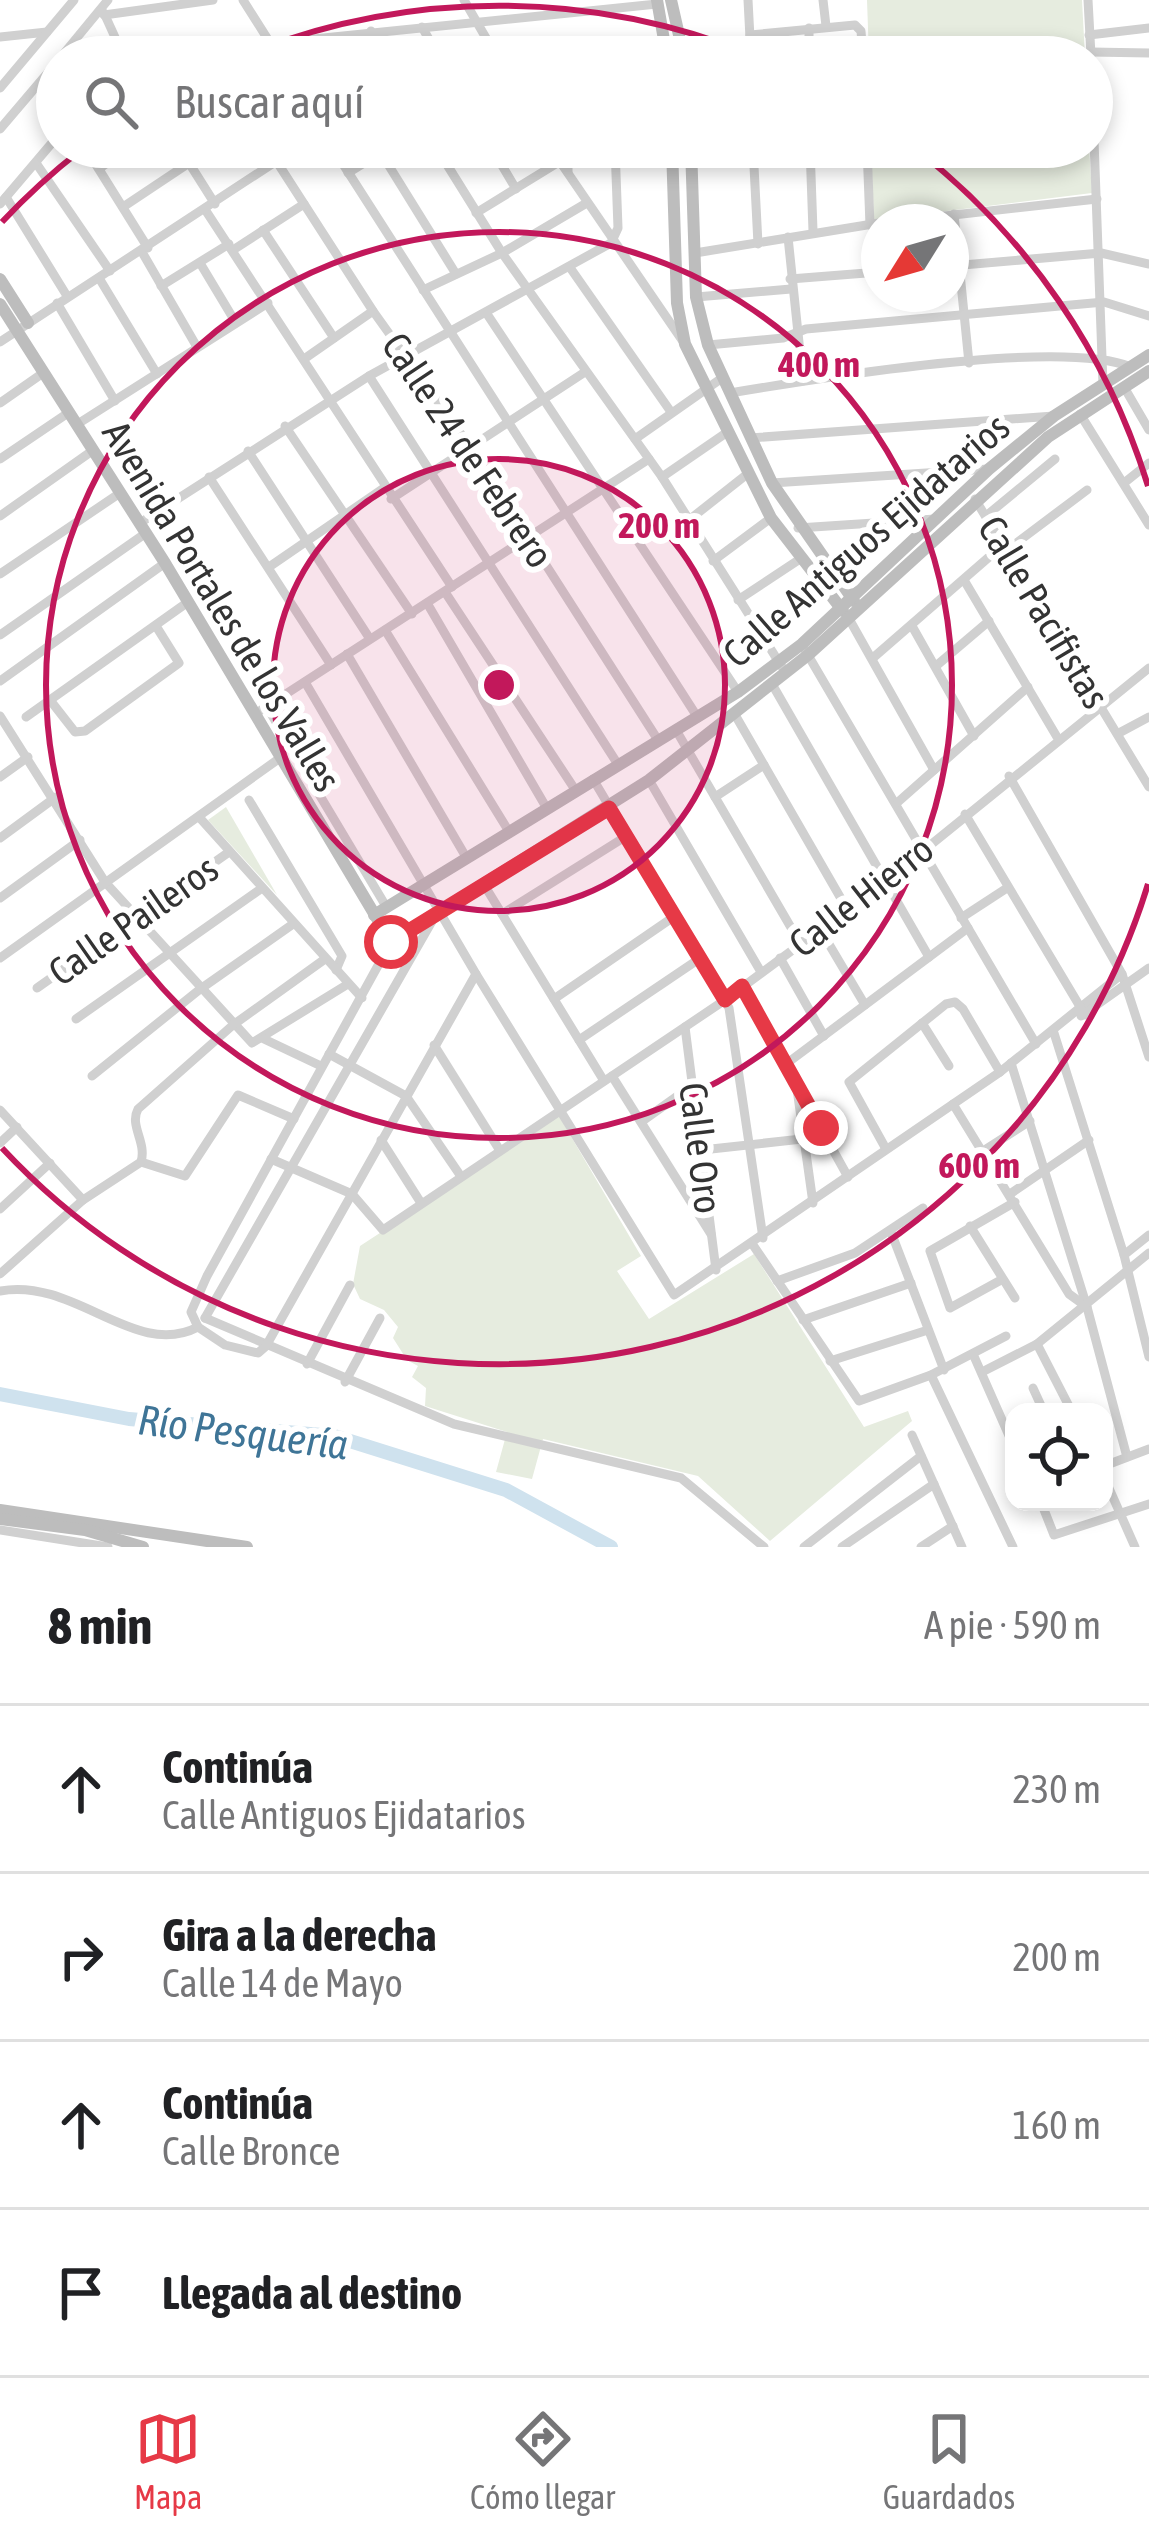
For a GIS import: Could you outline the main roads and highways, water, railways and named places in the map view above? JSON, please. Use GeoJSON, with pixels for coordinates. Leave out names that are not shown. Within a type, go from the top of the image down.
{"type":"FeatureCollection","features":[{"type":"Feature","properties":{"kind":"waterway","name":"Río Pesquería"},"geometry":{"type":"LineString","coordinates":[[0,1394],[129,1419],[334,1436],[506,1490],[611,1547]]}}]}
